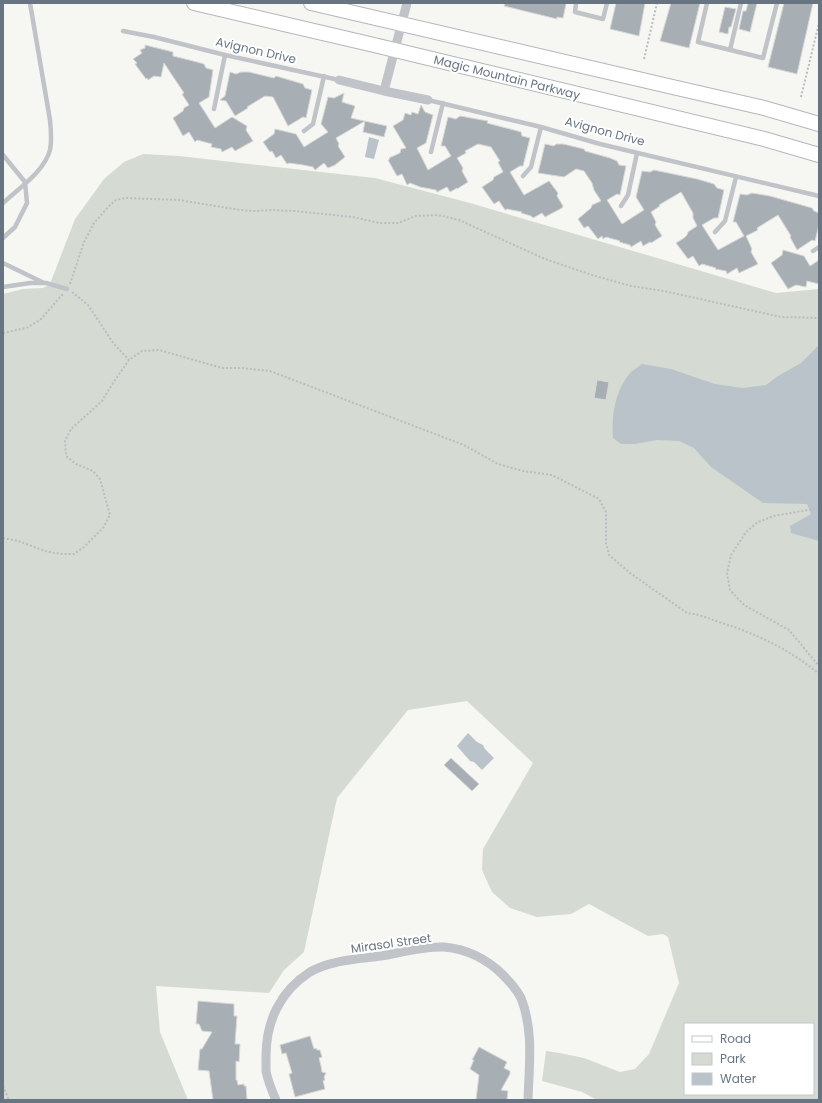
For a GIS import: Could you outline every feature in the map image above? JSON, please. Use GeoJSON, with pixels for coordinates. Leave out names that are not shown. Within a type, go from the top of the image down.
{"type":"FeatureCollection","features":[{"type":"Feature","properties":{"kind":"main road","name":"Magic Mountain Parkway"},"geometry":{"type":"LineString","coordinates":[[194,3],[394,49],[764,139],[819,155]]}},
{"type":"Feature","properties":{"kind":"main road"},"geometry":{"type":"LineString","coordinates":[[311,3],[764,108],[819,124]]}},
{"type":"Feature","properties":{"kind":"street"},"geometry":{"type":"LineString","coordinates":[[384,91],[407,3]]}},
{"type":"Feature","properties":{"kind":"street","name":"Avignon Drive"},"geometry":{"type":"LineString","coordinates":[[339,80],[428,100]]}},
{"type":"Feature","properties":{"kind":"street","name":"Mirasol Street"},"geometry":{"type":"LineString","coordinates":[[276,1100],[266,1070],[266,1047],[269,1027],[276,1007],[293,985],[311,972],[334,963],[444,947],[472,953],[494,966],[509,981],[521,997],[528,1020],[530,1040],[528,1100]]}},
{"type":"Feature","properties":{"kind":"lane"},"geometry":{"type":"LineString","coordinates":[[3,203],[41,169],[50,151],[50,120],[30,3]]}},
{"type":"Feature","properties":{"kind":"lane"},"geometry":{"type":"LineString","coordinates":[[576,3],[575,12],[603,20],[607,3]]}},
{"type":"Feature","properties":{"kind":"lane"},"geometry":{"type":"LineString","coordinates":[[707,3],[698,42],[763,58],[777,3]]}},
{"type":"Feature","properties":{"kind":"lane"},"geometry":{"type":"LineString","coordinates":[[730,50],[741,3]]}},
{"type":"Feature","properties":{"kind":"lane","name":"Avignon Drive"},"geometry":{"type":"LineString","coordinates":[[123,31],[339,80]]}},
{"type":"Feature","properties":{"kind":"lane"},"geometry":{"type":"LineString","coordinates":[[214,109],[225,55]]}},
{"type":"Feature","properties":{"kind":"lane"},"geometry":{"type":"LineString","coordinates":[[304,131],[313,124],[324,76]]}},
{"type":"Feature","properties":{"kind":"lane","name":"Avignon Drive"},"geometry":{"type":"LineString","coordinates":[[428,100],[541,126],[600,144],[819,196]]}},
{"type":"Feature","properties":{"kind":"lane"},"geometry":{"type":"LineString","coordinates":[[431,152],[443,103]]}},
{"type":"Feature","properties":{"kind":"lane"},"geometry":{"type":"LineString","coordinates":[[523,176],[531,168],[541,126]]}},
{"type":"Feature","properties":{"kind":"lane"},"geometry":{"type":"LineString","coordinates":[[621,206],[628,195],[637,153]]}},
{"type":"Feature","properties":{"kind":"lane"},"geometry":{"type":"LineString","coordinates":[[3,155],[25,182],[27,203],[15,228],[3,238]]}},
{"type":"Feature","properties":{"kind":"lane"},"geometry":{"type":"LineString","coordinates":[[715,232],[725,221],[736,177]]}},
{"type":"Feature","properties":{"kind":"lane"},"geometry":{"type":"LineString","coordinates":[[813,251],[819,247]]}},
{"type":"Feature","properties":{"kind":"lane"},"geometry":{"type":"LineString","coordinates":[[3,264],[46,283],[67,289]]}},
{"type":"Feature","properties":{"kind":"lane"},"geometry":{"type":"LineString","coordinates":[[3,287],[30,283],[46,283]]}},
{"type":"Feature","properties":{"kind":"path"},"geometry":{"type":"LineString","coordinates":[[644,59],[657,3]]}},
{"type":"Feature","properties":{"kind":"path"},"geometry":{"type":"LineString","coordinates":[[801,98],[819,23]]}},
{"type":"Feature","properties":{"kind":"path"},"geometry":{"type":"LineString","coordinates":[[3,333],[26,328],[40,320],[67,289],[84,242],[94,223],[116,200],[125,198],[179,200],[240,210],[273,210],[353,217],[379,224],[398,223],[416,216],[438,215],[459,220],[545,259],[631,286],[664,291],[780,318],[819,318]]}},
{"type":"Feature","properties":{"kind":"path"},"geometry":{"type":"LineString","coordinates":[[67,289],[76,294],[88,305],[114,344],[129,360]]}},
{"type":"Feature","properties":{"kind":"path"},"geometry":{"type":"LineString","coordinates":[[3,538],[18,541],[48,552],[74,554],[84,547],[103,528],[110,515],[100,479],[93,471],[76,464],[66,456],[65,441],[71,429],[102,401],[129,360],[142,351],[159,350],[222,368],[270,371],[464,445],[498,464],[523,471],[552,475],[599,498],[606,512],[606,543],[609,555],[630,573],[686,613],[696,614],[744,630],[784,649],[819,674]]}},
{"type":"Feature","properties":{"kind":"path"},"geometry":{"type":"LineString","coordinates":[[819,508],[774,516],[758,522],[746,532],[732,555],[727,573],[730,590],[744,605],[789,630],[819,666]]}},
{"type":"Feature","properties":{"kind":"path"},"geometry":{"type":"LineString","coordinates":[[3,1086],[9,1100]]}},
{"type":"Feature","properties":{"kind":"green space"},"geometry":{"type":"Polygon","coordinates":[[[143,154],[179,156],[375,178],[470,203],[776,293],[819,289],[819,1100],[597,1100],[582,1092],[542,1081],[546,1051],[584,1058],[620,1072],[635,1069],[649,1054],[679,983],[668,937],[663,934],[648,936],[589,904],[571,914],[537,917],[510,908],[492,892],[482,870],[483,849],[533,763],[467,701],[408,710],[337,798],[304,952],[284,970],[269,993],[156,986],[160,1032],[188,1100],[3,1100],[3,294],[23,289],[43,288],[50,284],[75,219],[104,179],[124,162],[143,154]]]}},
{"type":"Feature","properties":{"kind":"water"},"geometry":{"type":"Polygon","coordinates":[[[369,137],[379,140],[374,159],[365,157],[369,137]]]}},
{"type":"Feature","properties":{"kind":"water"},"geometry":{"type":"Polygon","coordinates":[[[819,345],[819,541],[791,533],[790,526],[811,514],[807,504],[763,503],[711,467],[694,448],[679,441],[657,440],[635,444],[621,444],[613,438],[615,404],[621,387],[630,373],[642,364],[671,369],[715,384],[743,388],[766,385],[778,376],[801,363],[819,345]]]}},
{"type":"Feature","properties":{"kind":"water"},"geometry":{"type":"Polygon","coordinates":[[[468,733],[477,742],[483,745],[494,758],[482,770],[474,762],[470,761],[457,746],[468,733]]]}},
{"type":"Feature","properties":{"kind":"building"},"geometry":{"type":"Polygon","coordinates":[[[505,3],[566,4],[563,18],[557,17],[557,19],[504,6],[505,3]]]}},
{"type":"Feature","properties":{"kind":"building"},"geometry":{"type":"Polygon","coordinates":[[[616,3],[645,3],[639,36],[610,29],[616,3]]]}},
{"type":"Feature","properties":{"kind":"building"},"geometry":{"type":"Polygon","coordinates":[[[671,3],[700,3],[689,48],[660,41],[671,3]]]}},
{"type":"Feature","properties":{"kind":"building"},"geometry":{"type":"Polygon","coordinates":[[[748,3],[757,3],[750,32],[739,29],[743,11],[746,11],[748,3]]]}},
{"type":"Feature","properties":{"kind":"building"},"geometry":{"type":"Polygon","coordinates":[[[784,3],[813,3],[797,74],[768,67],[784,3]]]}},
{"type":"Feature","properties":{"kind":"building"},"geometry":{"type":"Polygon","coordinates":[[[725,7],[736,9],[728,34],[719,32],[725,7]]]}},
{"type":"Feature","properties":{"kind":"building"},"geometry":{"type":"Polygon","coordinates":[[[145,45],[173,52],[173,56],[204,64],[206,68],[213,70],[209,97],[199,103],[215,128],[232,117],[247,126],[246,130],[253,141],[235,151],[232,147],[222,152],[221,149],[211,147],[212,144],[197,140],[195,142],[189,132],[183,136],[173,118],[189,105],[182,94],[184,93],[164,63],[161,77],[154,76],[148,80],[147,78],[146,79],[133,59],[142,53],[140,50],[145,48],[145,45]]]}},
{"type":"Feature","properties":{"kind":"building"},"geometry":{"type":"Polygon","coordinates":[[[230,72],[236,74],[241,72],[249,72],[274,78],[276,76],[303,84],[305,88],[312,90],[306,118],[303,117],[288,126],[273,97],[265,96],[235,116],[226,101],[220,100],[225,96],[230,72]]]}},
{"type":"Feature","properties":{"kind":"building"},"geometry":{"type":"Polygon","coordinates":[[[344,93],[342,102],[355,106],[351,118],[365,121],[336,138],[339,144],[338,146],[345,157],[335,165],[328,168],[324,163],[315,170],[313,167],[289,163],[287,164],[281,155],[276,158],[272,151],[270,152],[263,142],[274,134],[275,129],[296,134],[304,147],[328,132],[321,124],[328,97],[334,98],[344,93]]]}},
{"type":"Feature","properties":{"kind":"building"},"geometry":{"type":"Polygon","coordinates":[[[421,105],[425,112],[433,115],[426,143],[417,148],[428,170],[451,156],[445,146],[441,146],[448,117],[456,119],[460,116],[488,121],[487,123],[521,132],[522,136],[530,138],[523,166],[520,166],[510,172],[524,195],[549,181],[558,193],[557,196],[563,206],[562,208],[545,217],[542,213],[533,218],[521,213],[522,212],[507,209],[505,210],[499,201],[494,204],[482,187],[503,172],[498,162],[500,161],[491,147],[478,144],[465,151],[466,153],[457,158],[463,168],[462,171],[468,182],[457,189],[450,192],[447,187],[437,192],[436,190],[420,187],[410,183],[407,185],[402,174],[397,176],[388,160],[390,159],[389,158],[400,153],[401,149],[406,148],[393,126],[403,120],[405,113],[411,115],[412,112],[418,114],[421,105]]]}},
{"type":"Feature","properties":{"kind":"building"},"geometry":{"type":"Polygon","coordinates":[[[365,121],[387,126],[384,137],[363,132],[365,121]]]}},
{"type":"Feature","properties":{"kind":"building"},"geometry":{"type":"Polygon","coordinates":[[[545,144],[554,146],[556,144],[563,144],[584,149],[585,151],[617,161],[619,165],[626,166],[620,195],[617,194],[607,200],[622,224],[644,210],[636,197],[642,171],[650,172],[654,170],[697,179],[714,184],[717,188],[724,190],[718,218],[714,218],[702,225],[718,250],[744,236],[736,222],[733,222],[740,194],[747,195],[752,193],[770,196],[812,208],[814,211],[819,213],[819,225],[815,241],[812,240],[797,250],[790,237],[791,236],[778,215],[757,228],[758,230],[746,236],[752,249],[751,252],[758,264],[739,273],[737,268],[727,274],[726,271],[702,264],[699,266],[693,256],[688,259],[676,243],[697,226],[693,218],[693,213],[681,192],[659,205],[660,206],[651,212],[656,222],[655,225],[662,236],[651,243],[650,242],[643,246],[641,241],[631,247],[630,245],[619,242],[620,241],[606,237],[603,239],[602,236],[598,239],[588,226],[584,228],[578,219],[591,208],[592,205],[601,201],[594,190],[592,183],[584,171],[576,169],[564,177],[538,173],[545,144]]]}},
{"type":"Feature","properties":{"kind":"building"},"geometry":{"type":"Polygon","coordinates":[[[783,250],[804,256],[810,266],[819,260],[819,284],[807,281],[806,287],[796,285],[788,289],[771,263],[782,255],[783,250]]]}},
{"type":"Feature","properties":{"kind":"building"},"geometry":{"type":"Polygon","coordinates":[[[597,380],[609,382],[606,400],[594,398],[597,380]]]}},
{"type":"Feature","properties":{"kind":"building"},"geometry":{"type":"Polygon","coordinates":[[[451,758],[479,784],[472,791],[444,765],[451,758]]]}},
{"type":"Feature","properties":{"kind":"building"},"geometry":{"type":"Polygon","coordinates":[[[198,1001],[234,1004],[234,1016],[237,1016],[235,1044],[240,1044],[239,1062],[236,1061],[236,1080],[238,1085],[244,1084],[244,1086],[246,1086],[247,1100],[213,1100],[209,1071],[198,1070],[200,1049],[202,1049],[212,1032],[202,1031],[199,1024],[196,1024],[198,1001]]]}},
{"type":"Feature","properties":{"kind":"building"},"geometry":{"type":"Polygon","coordinates":[[[310,1036],[314,1049],[316,1048],[317,1050],[320,1050],[322,1057],[319,1058],[322,1072],[326,1073],[324,1077],[325,1080],[323,1081],[325,1089],[295,1097],[289,1074],[292,1073],[286,1053],[282,1054],[280,1045],[310,1036]]]}},
{"type":"Feature","properties":{"kind":"building"},"geometry":{"type":"Polygon","coordinates":[[[479,1047],[507,1062],[504,1068],[510,1071],[510,1074],[501,1090],[508,1091],[507,1100],[476,1100],[479,1075],[470,1069],[474,1060],[472,1060],[479,1047]]]}}]}
